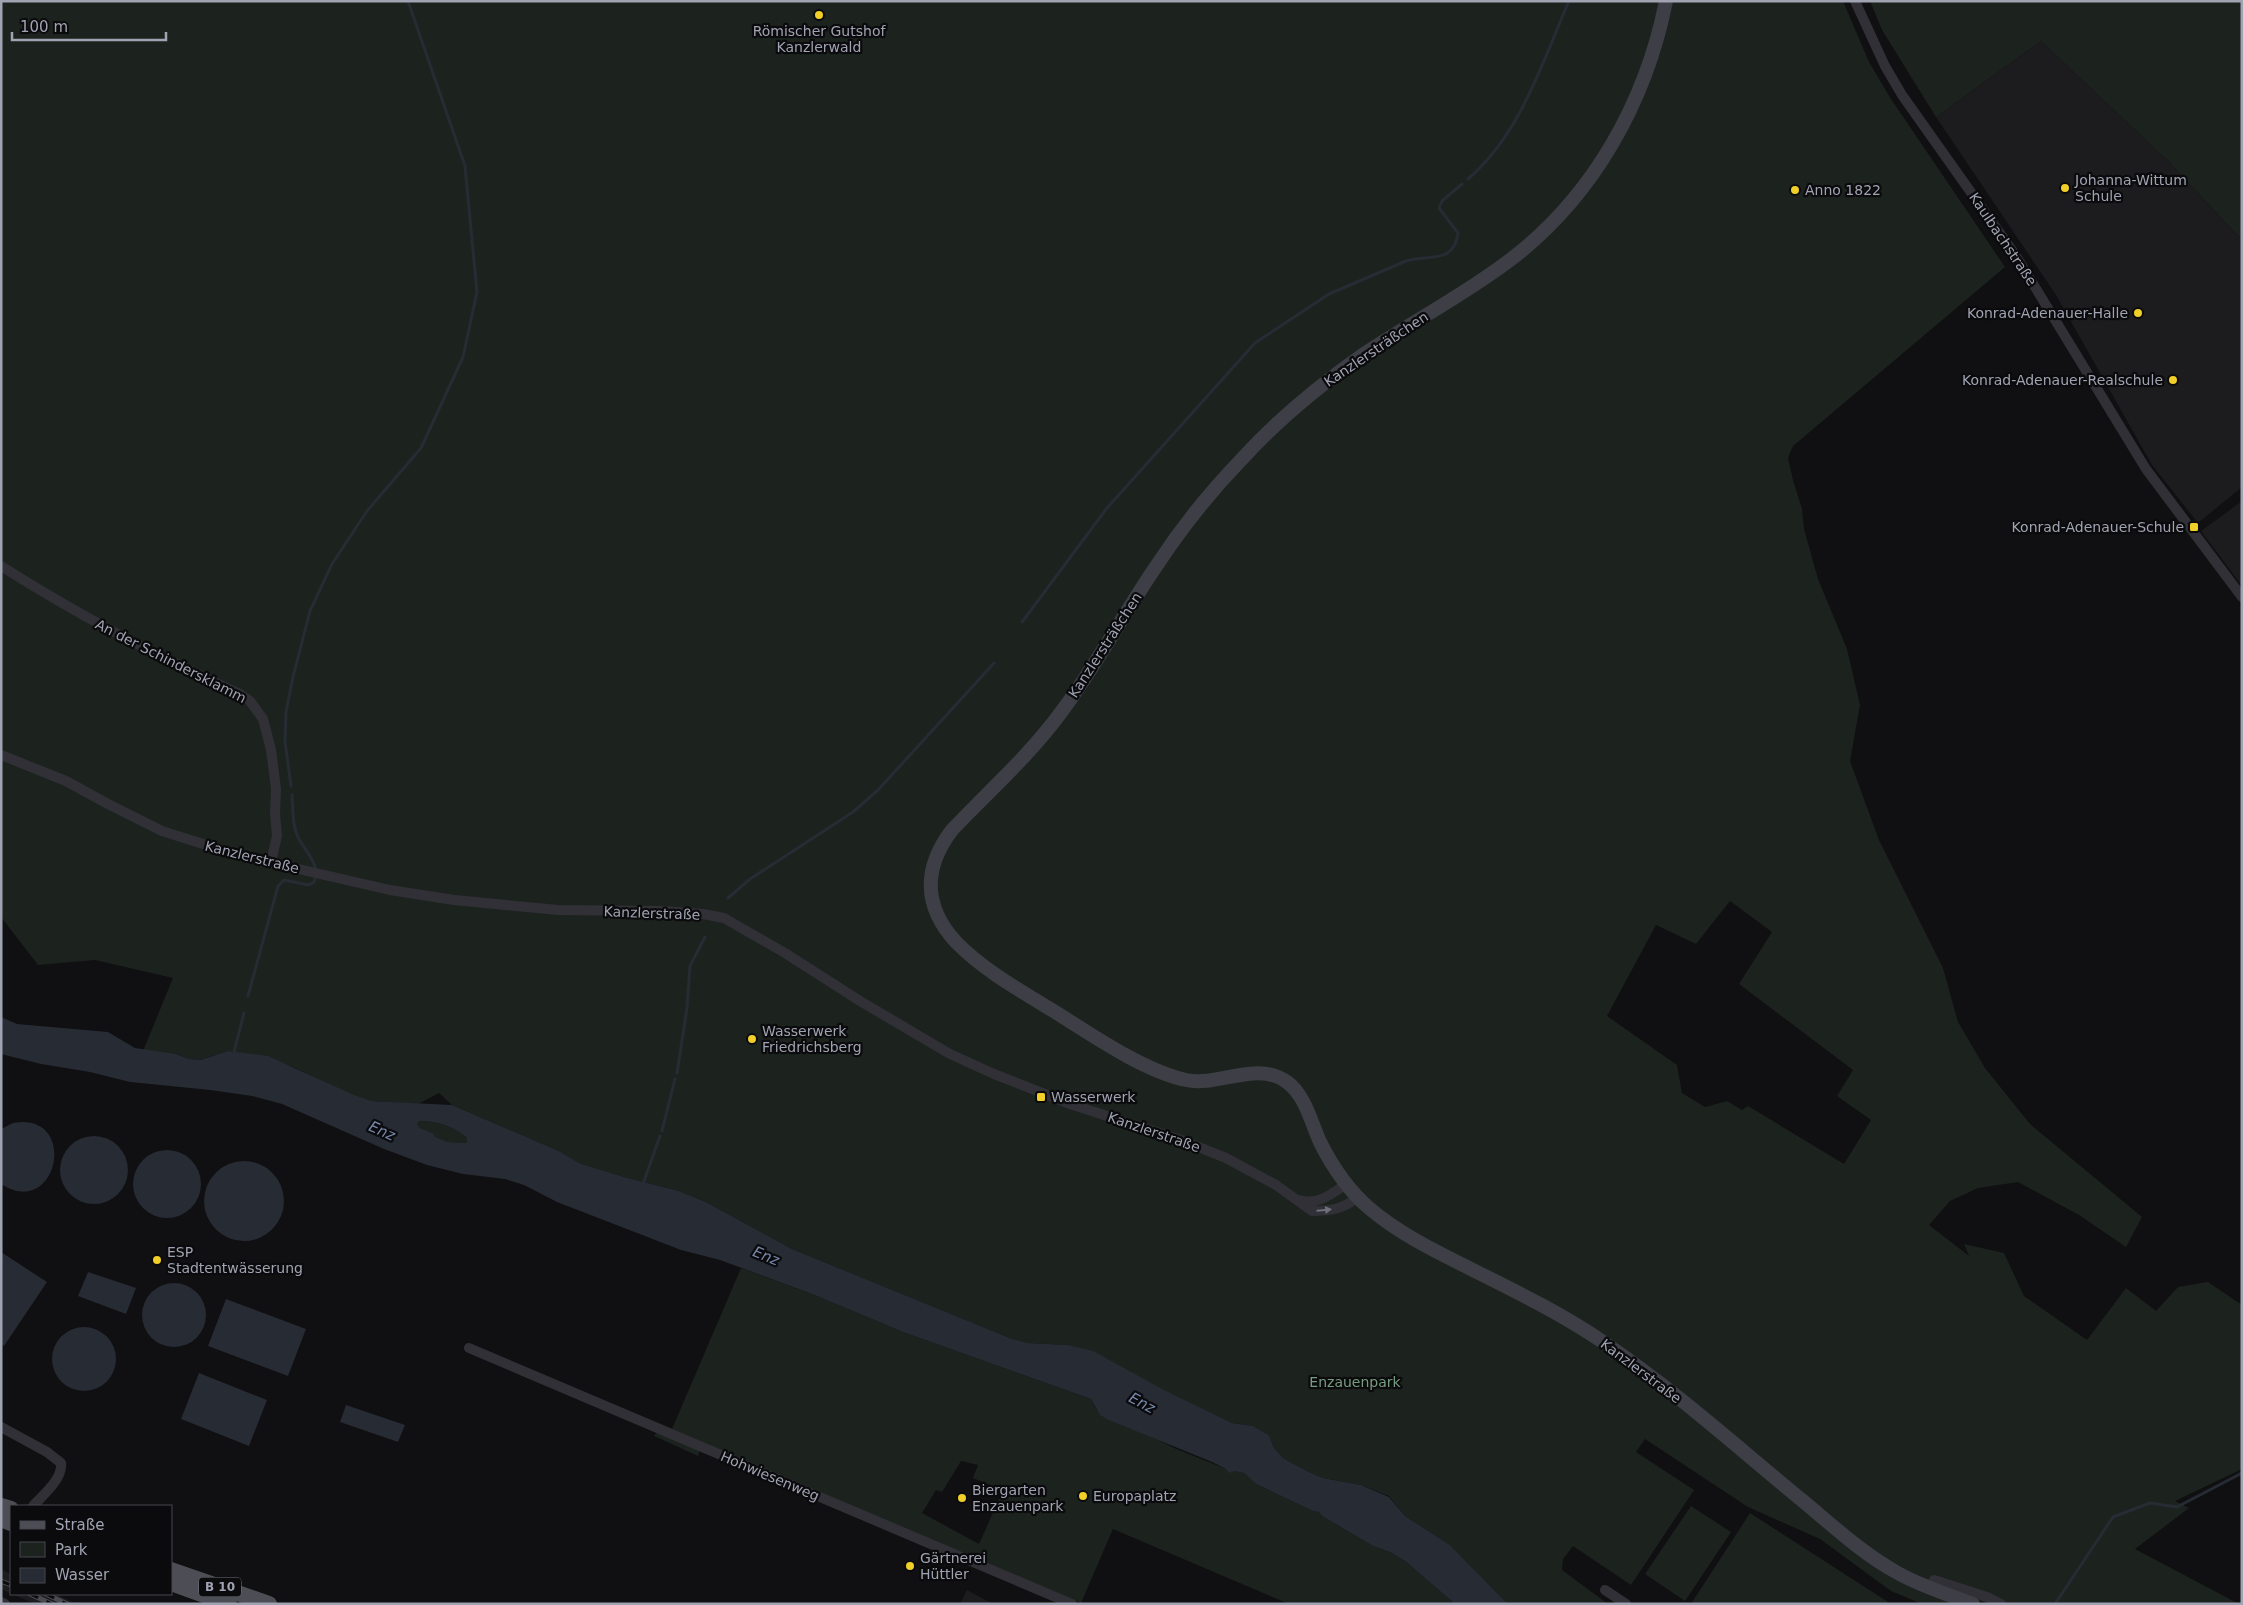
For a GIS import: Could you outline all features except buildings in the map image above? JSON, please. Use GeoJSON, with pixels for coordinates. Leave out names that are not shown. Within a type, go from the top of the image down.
{"type":"FeatureCollection","features":[{"type":"Feature","properties":{"kind":"main road","name":"Kanzlersträßchen"},"geometry":{"type":"LineString","coordinates":[[1357,1197],[1346,1184],[1321,1144],[1303,1102],[1287,1081],[1272,1074],[1260,1073],[1214,1081],[1187,1080],[1162,1072],[1136,1060],[1083,1029],[1025,993],[959,945],[935,910],[930,889],[931,871],[936,854],[952,830],[1028,753],[1061,713],[1157,565],[1188,522],[1242,457],[1273,426],[1322,385],[1364,355],[1511,259],[1543,232],[1566,208],[1605,156],[1631,110],[1653,54],[1666,1]]}},
{"type":"Feature","properties":{"kind":"main road","name":"Kanzlerstraße"},"geometry":{"type":"LineString","coordinates":[[1357,1197],[1387,1223],[1570,1320],[1620,1353],[1842,1534],[1884,1565],[1915,1582],[1973,1604]]}},
{"type":"Feature","properties":{"kind":"main road","name":"B 10"},"geometry":{"type":"LineString","coordinates":[[172,1570],[269,1604]]}},
{"type":"Feature","properties":{"kind":"main road","name":"B 10"},"geometry":{"type":"LineString","coordinates":[[172,1583],[229,1604]]}},
{"type":"Feature","properties":{"kind":"street","name":"Kaulbachstraße"},"geometry":{"type":"LineString","coordinates":[[1855,1],[1885,66],[1902,95],[2016,256],[2146,469],[2242,597]]}},
{"type":"Feature","properties":{"kind":"street","name":"An der Schindersklamm"},"geometry":{"type":"LineString","coordinates":[[1,566],[60,603],[110,630],[240,694],[250,701],[263,718],[274,770],[277,836],[271,862]]}},
{"type":"Feature","properties":{"kind":"street","name":"Kanzlerstraße"},"geometry":{"type":"LineString","coordinates":[[1,755],[66,781],[162,831],[205,846],[390,890],[454,900],[558,910],[663,911],[703,914],[724,918],[950,1054],[994,1074],[1070,1104],[1181,1140],[1226,1158],[1276,1185],[1312,1211],[1342,1207],[1350,1204],[1357,1197]]}},
{"type":"Feature","properties":{"kind":"street","name":"Kanzlerstraße"},"geometry":{"type":"LineString","coordinates":[[1291,1197],[1301,1201],[1313,1202],[1333,1193],[1346,1184]]}},
{"type":"Feature","properties":{"kind":"street","name":"Hohwiesenweg"},"geometry":{"type":"LineString","coordinates":[[469,1348],[1072,1604]]}},
{"type":"Feature","properties":{"kind":"street"},"geometry":{"type":"LineString","coordinates":[[1,1427],[47,1452],[61,1462],[61,1470],[56,1480],[34,1505]]}},
{"type":"Feature","properties":{"kind":"street"},"geometry":{"type":"LineString","coordinates":[[1934,1580],[1987,1597],[2002,1604]]}},
{"type":"Feature","properties":{"kind":"street"},"geometry":{"type":"LineString","coordinates":[[1605,1590],[1626,1604]]}},
{"type":"Feature","properties":{"kind":"street"},"geometry":{"type":"LineString","coordinates":[[1,1602],[5,1604]]}},
{"type":"Feature","properties":{"kind":"shaded area"},"geometry":{"type":"Polygon","coordinates":[[[2041,41],[2168,161],[2242,240],[2242,487],[2198,523],[2152,465],[2056,295],[1936,117],[2041,41]]]}},
{"type":"Feature","properties":{"kind":"shaded area"},"geometry":{"type":"Polygon","coordinates":[[[2242,501],[2242,586],[2201,531],[2242,501]]]}},
{"type":"Feature","properties":{"kind":"shaded area"},"geometry":{"type":"Polygon","coordinates":[[[1,1569],[10,1574],[10,1594],[1,1589],[1,1569]]]}},
{"type":"Feature","properties":{"kind":"shaded area"},"geometry":{"type":"Polygon","coordinates":[[[967,1590],[993,1604],[960,1604],[967,1590]]]}},
{"type":"Feature","properties":{"kind":"shaded area"},"geometry":{"type":"Polygon","coordinates":[[[14,1595],[57,1595],[77,1604],[35,1604],[14,1595]]]}},
{"type":"Feature","properties":{"kind":"green space","name":"Enzauenpark"},"geometry":{"type":"Polygon","coordinates":[[[1,1],[1843,1],[1869,62],[1891,99],[2005,267],[1793,446],[1788,458],[1802,509],[1804,529],[1818,579],[1847,649],[1860,705],[1850,761],[1879,840],[1943,968],[1958,1022],[1985,1068],[2030,1124],[2142,1217],[2126,1247],[2079,1215],[2018,1182],[1978,1188],[1950,1201],[1929,1225],[1969,1256],[1964,1244],[2004,1253],[2024,1296],[2087,1340],[2126,1288],[2156,1311],[2178,1287],[2208,1282],[2242,1305],[2242,1469],[2175,1501],[2189,1508],[2135,1549],[2239,1604],[1989,1604],[1967,1597],[1963,1604],[1922,1604],[1891,1591],[1820,1539],[1748,1507],[1645,1439],[1636,1452],[1694,1490],[1631,1585],[1573,1546],[1563,1559],[1562,1570],[1608,1604],[1508,1604],[1450,1545],[1405,1516],[1389,1496],[1361,1485],[1323,1478],[1307,1471],[1283,1458],[1274,1448],[1269,1435],[1253,1426],[1232,1423],[1068,1345],[1028,1343],[1010,1338],[792,1249],[706,1202],[679,1191],[579,1163],[559,1151],[452,1105],[439,1093],[418,1104],[371,1101],[354,1096],[291,1066],[241,1053],[228,1051],[199,1060],[189,1059],[176,1054],[143,1051],[173,978],[95,960],[38,965],[1,917],[1,1]],[[1730,901],[1696,944],[1656,925],[1607,1016],[1677,1065],[1682,1093],[1705,1107],[1727,1101],[1742,1110],[1748,1106],[1844,1164],[1871,1120],[1837,1096],[1853,1070],[1739,984],[1772,932],[1730,901]]]}},
{"type":"Feature","properties":{"kind":"green space"},"geometry":{"type":"Polygon","coordinates":[[[1870,1],[2242,1],[2242,240],[2168,161],[2041,41],[1936,117],[1882,30],[1870,1]]]}},
{"type":"Feature","properties":{"kind":"green space"},"geometry":{"type":"Polygon","coordinates":[[[419,1121],[438,1123],[450,1127],[467,1138],[467,1143],[448,1142],[434,1137],[433,1133],[420,1128],[417,1124],[419,1121]]]}},
{"type":"Feature","properties":{"kind":"green space"},"geometry":{"type":"Polygon","coordinates":[[[741,1268],[812,1294],[903,1332],[1091,1399],[1097,1410],[1174,1448],[1226,1469],[1244,1473],[1256,1484],[1313,1511],[1319,1512],[1322,1516],[1373,1546],[1390,1552],[1405,1561],[1455,1604],[1289,1604],[1113,1529],[1081,1603],[672,1429],[741,1268]],[[961,1461],[942,1492],[936,1490],[922,1513],[979,1544],[1003,1490],[973,1478],[978,1465],[961,1461]]]}},
{"type":"Feature","properties":{"kind":"green space"},"geometry":{"type":"Polygon","coordinates":[[[657,1432],[700,1449],[698,1456],[654,1436],[657,1432]]]}},
{"type":"Feature","properties":{"kind":"green space"},"geometry":{"type":"Polygon","coordinates":[[[1691,1506],[1731,1532],[1685,1601],[1645,1574],[1691,1506]]]}},
{"type":"Feature","properties":{"kind":"green space"},"geometry":{"type":"Polygon","coordinates":[[[1750,1513],[1888,1602],[1887,1604],[1691,1604],[1750,1513]]]}},
{"type":"Feature","properties":{"kind":"water","name":"Enz"},"geometry":{"type":"Polygon","coordinates":[[[1,1017],[17,1024],[108,1032],[135,1048],[176,1054],[189,1059],[200,1060],[228,1051],[268,1056],[371,1101],[452,1105],[559,1151],[579,1163],[679,1191],[706,1202],[792,1249],[1010,1338],[1028,1343],[1068,1345],[1093,1351],[1164,1390],[1232,1423],[1253,1426],[1269,1435],[1274,1448],[1283,1458],[1307,1471],[1323,1478],[1361,1485],[1389,1497],[1405,1516],[1450,1545],[1508,1604],[1455,1604],[1405,1561],[1390,1552],[1373,1546],[1322,1516],[1319,1512],[1313,1511],[1256,1484],[1244,1473],[1234,1471],[1229,1473],[1226,1469],[1212,1462],[1109,1420],[1100,1415],[1091,1399],[903,1332],[812,1294],[720,1260],[681,1250],[557,1202],[524,1185],[505,1179],[463,1174],[427,1165],[384,1149],[282,1104],[252,1096],[130,1082],[1,1054],[1,1017]],[[419,1121],[417,1124],[420,1128],[433,1133],[435,1137],[448,1142],[467,1143],[467,1138],[456,1130],[438,1123],[419,1121]]]}},
{"type":"Feature","properties":{"kind":"water"},"geometry":{"type":"Polygon","coordinates":[[[13,1123],[34,1124],[47,1133],[54,1147],[54,1163],[48,1178],[36,1188],[21,1192],[1,1184],[1,1129],[13,1123]]]}},
{"type":"Feature","properties":{"kind":"water"},"geometry":{"type":"Polygon","coordinates":[[[94,1136],[107,1138],[118,1146],[126,1157],[128,1170],[126,1183],[118,1194],[107,1202],[94,1204],[81,1202],[70,1194],[62,1183],[60,1170],[62,1157],[70,1146],[81,1138],[94,1136]]]}},
{"type":"Feature","properties":{"kind":"water"},"geometry":{"type":"Polygon","coordinates":[[[167,1150],[180,1152],[191,1160],[199,1171],[201,1184],[199,1197],[191,1208],[180,1216],[167,1218],[154,1216],[143,1208],[135,1197],[133,1184],[135,1171],[143,1160],[154,1152],[167,1150]]]}},
{"type":"Feature","properties":{"kind":"water"},"geometry":{"type":"Polygon","coordinates":[[[244,1161],[259,1164],[272,1173],[281,1186],[284,1201],[281,1216],[272,1229],[259,1238],[244,1241],[229,1238],[216,1229],[207,1216],[204,1201],[207,1186],[216,1173],[229,1164],[244,1161]]]}},
{"type":"Feature","properties":{"kind":"water"},"geometry":{"type":"Polygon","coordinates":[[[1,1252],[47,1282],[4,1346],[1,1344],[1,1252]]]}},
{"type":"Feature","properties":{"kind":"water"},"geometry":{"type":"Polygon","coordinates":[[[88,1272],[136,1288],[126,1314],[78,1296],[88,1272]]]}},
{"type":"Feature","properties":{"kind":"water"},"geometry":{"type":"Polygon","coordinates":[[[174,1283],[192,1289],[200,1297],[206,1315],[200,1333],[192,1341],[174,1347],[156,1341],[148,1333],[142,1315],[148,1297],[156,1289],[174,1283]]]}},
{"type":"Feature","properties":{"kind":"water"},"geometry":{"type":"Polygon","coordinates":[[[226,1299],[306,1329],[288,1376],[208,1346],[226,1299]]]}},
{"type":"Feature","properties":{"kind":"water"},"geometry":{"type":"Polygon","coordinates":[[[84,1327],[102,1333],[110,1341],[116,1359],[110,1377],[102,1385],[84,1391],[66,1385],[58,1377],[52,1359],[58,1341],[66,1333],[84,1327]]]}},
{"type":"Feature","properties":{"kind":"water"},"geometry":{"type":"Polygon","coordinates":[[[199,1373],[267,1400],[249,1446],[181,1419],[199,1373]]]}},
{"type":"Feature","properties":{"kind":"water"},"geometry":{"type":"Polygon","coordinates":[[[346,1405],[405,1425],[398,1442],[340,1422],[346,1405]]]}},
{"type":"Feature","properties":{"kind":"waterway"},"geometry":{"type":"LineString","coordinates":[[291,786],[285,741],[286,712],[310,611],[332,564],[367,511],[421,448],[463,357],[477,292],[465,166],[408,1]]}},
{"type":"Feature","properties":{"kind":"waterway"},"geometry":{"type":"LineString","coordinates":[[1468,179],[1486,161],[1516,119],[1539,72],[1569,1]]}},
{"type":"Feature","properties":{"kind":"waterway"},"geometry":{"type":"LineString","coordinates":[[1022,622],[1107,508],[1255,343],[1329,294],[1406,261],[1439,256],[1451,250],[1456,243],[1458,233],[1439,208],[1442,201],[1462,184]]}},
{"type":"Feature","properties":{"kind":"waterway"},"geometry":{"type":"LineString","coordinates":[[728,898],[750,879],[853,812],[878,790],[994,663]]}},
{"type":"Feature","properties":{"kind":"waterway"},"geometry":{"type":"LineString","coordinates":[[292,795],[295,829],[316,870]]}},
{"type":"Feature","properties":{"kind":"waterway"},"geometry":{"type":"LineString","coordinates":[[248,996],[278,886],[284,880],[309,885],[314,882],[315,878]]}},
{"type":"Feature","properties":{"kind":"waterway"},"geometry":{"type":"LineString","coordinates":[[677,1073],[687,1008],[690,966],[705,937]]}},
{"type":"Feature","properties":{"kind":"waterway"},"geometry":{"type":"LineString","coordinates":[[233,1056],[244,1013]]}},
{"type":"Feature","properties":{"kind":"waterway"},"geometry":{"type":"LineString","coordinates":[[662,1131],[675,1079]]}},
{"type":"Feature","properties":{"kind":"waterway"},"geometry":{"type":"LineString","coordinates":[[643,1184],[660,1136]]}},
{"type":"Feature","properties":{"kind":"waterway"},"geometry":{"type":"LineString","coordinates":[[2055,1604],[2113,1517],[2150,1503],[2177,1507],[2242,1473]]}},
{"type":"Feature","properties":{"kind":"railway"},"geometry":{"type":"LineString","coordinates":[[1,1581],[10,1585]]}},
{"type":"Feature","properties":{"kind":"railway"},"geometry":{"type":"LineString","coordinates":[[32,1595],[52,1604]]}},
{"type":"Feature","properties":{"kind":"railway"},"geometry":{"type":"LineString","coordinates":[[48,1595],[67,1604]]}},
{"type":"Feature","properties":{"kind":"place","name":"Römischer Gutshof Kanzlerwald"},"geometry":{"type":"Point","coordinates":[819,15]}},
{"type":"Feature","properties":{"kind":"place","name":"Johanna-Wittum Schule"},"geometry":{"type":"Point","coordinates":[2065,188]}},
{"type":"Feature","properties":{"kind":"place","name":"Anno 1822"},"geometry":{"type":"Point","coordinates":[1795,190]}},
{"type":"Feature","properties":{"kind":"place","name":"Konrad-Adenauer-Halle"},"geometry":{"type":"Point","coordinates":[2138,313]}},
{"type":"Feature","properties":{"kind":"place","name":"Konrad-Adenauer-Realschule"},"geometry":{"type":"Point","coordinates":[2173,380]}},
{"type":"Feature","properties":{"kind":"place","name":"Konrad-Adenauer-Schule"},"geometry":{"type":"Point","coordinates":[2194,527]}},
{"type":"Feature","properties":{"kind":"place","name":"Wasserwerk Friedrichsberg"},"geometry":{"type":"Point","coordinates":[752,1039]}},
{"type":"Feature","properties":{"kind":"place","name":"Wasserwerk"},"geometry":{"type":"Point","coordinates":[1041,1097]}},
{"type":"Feature","properties":{"kind":"place","name":"ESP Stadtentwässerung"},"geometry":{"type":"Point","coordinates":[157,1260]}},
{"type":"Feature","properties":{"kind":"place","name":"Europaplatz"},"geometry":{"type":"Point","coordinates":[1083,1496]}},
{"type":"Feature","properties":{"kind":"place","name":"Biergarten Enzauenpark"},"geometry":{"type":"Point","coordinates":[962,1498]}},
{"type":"Feature","properties":{"kind":"place","name":"Gärtnerei Hüttler"},"geometry":{"type":"Point","coordinates":[910,1566]}}]}
